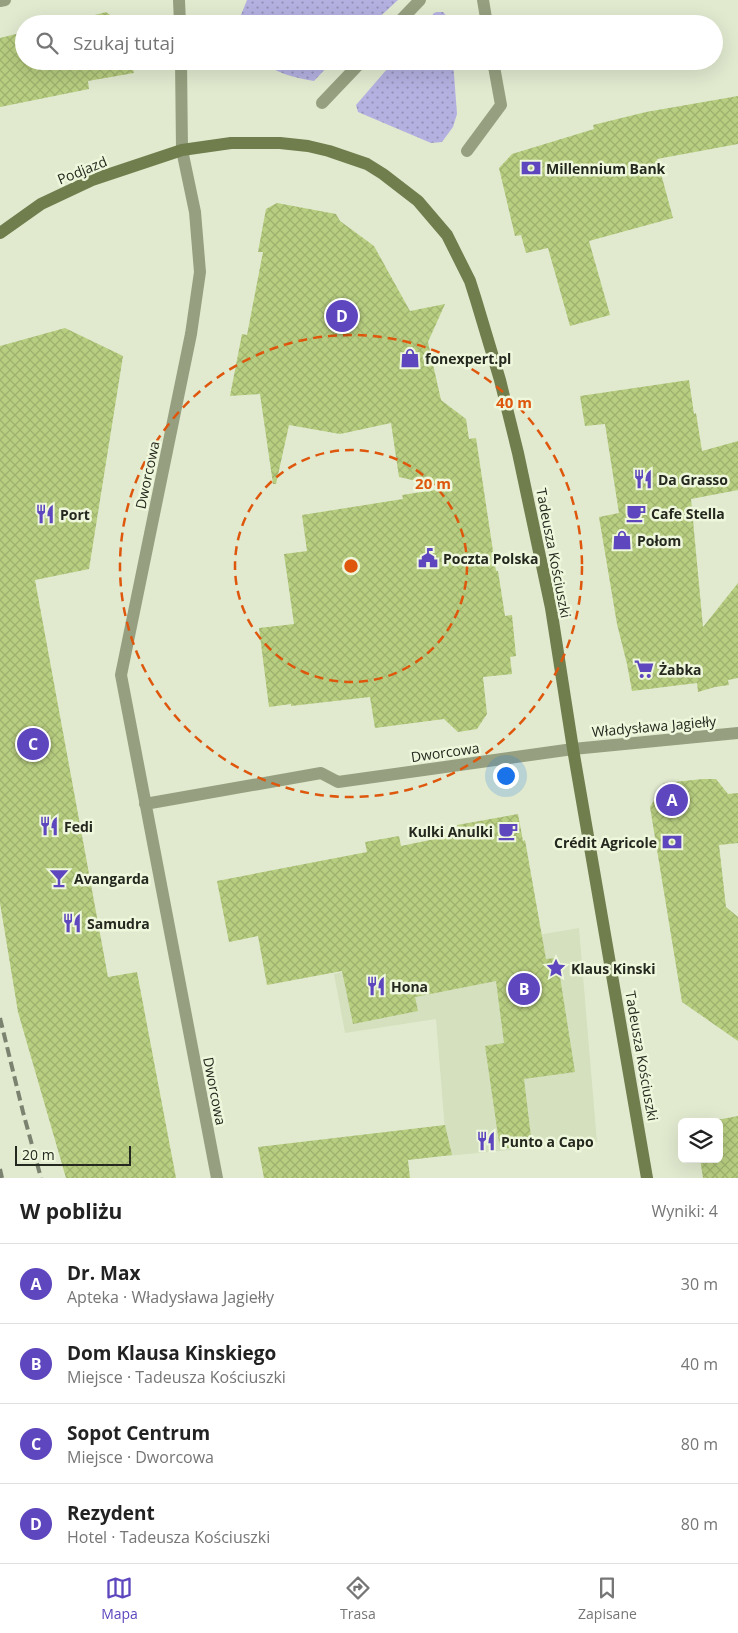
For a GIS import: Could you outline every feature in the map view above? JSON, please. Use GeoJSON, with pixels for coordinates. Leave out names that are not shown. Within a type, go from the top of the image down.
{"type":"FeatureCollection","features":[{"type":"Feature","properties":{"kind":"street"},"geometry":{"type":"LineString","coordinates":[[0,1],[5,0]]}},
{"type":"Feature","properties":{"kind":"street"},"geometry":{"type":"LineString","coordinates":[[179,0],[180,15]]}},
{"type":"Feature","properties":{"kind":"street"},"geometry":{"type":"LineString","coordinates":[[406,15],[420,0]]}},
{"type":"Feature","properties":{"kind":"street"},"geometry":{"type":"LineString","coordinates":[[483,0],[486,15]]}},
{"type":"Feature","properties":{"kind":"street","name":"Dworcowa"},"geometry":{"type":"LineString","coordinates":[[181,70],[182,150],[195,212],[200,272],[191,334],[121,675],[217,1178]]}},
{"type":"Feature","properties":{"kind":"street"},"geometry":{"type":"LineString","coordinates":[[322,104],[354,70]]}},
{"type":"Feature","properties":{"kind":"street"},"geometry":{"type":"LineString","coordinates":[[467,151],[501,105],[495,70]]}},
{"type":"Feature","properties":{"kind":"street","name":"Tadeusza Kościuszki"},"geometry":{"type":"LineString","coordinates":[[182,150],[231,143],[280,143],[308,146],[329,151],[367,164],[418,201],[447,235],[467,275],[500,380],[518,453],[551,608],[573,749],[647,1178]]}},
{"type":"Feature","properties":{"kind":"street","name":"Podjazd"},"geometry":{"type":"LineString","coordinates":[[0,232],[41,204],[76,186],[130,166],[182,150]]}},
{"type":"Feature","properties":{"kind":"street","name":"Władysława Jagiełły"},"geometry":{"type":"LineString","coordinates":[[573,749],[738,733]]}},
{"type":"Feature","properties":{"kind":"street","name":"Dworcowa"},"geometry":{"type":"LineString","coordinates":[[145,804],[321,774],[338,782],[573,749]]}},
{"type":"Feature","properties":{"kind":"shaded area"},"geometry":{"type":"Polygon","coordinates":[[[247,0],[398,0],[382,15],[241,15],[247,0]]]}},
{"type":"Feature","properties":{"kind":"shaded area"},"geometry":{"type":"Polygon","coordinates":[[[443,12],[446,15],[432,15],[443,12]]]}},
{"type":"Feature","properties":{"kind":"shaded area"},"geometry":{"type":"Polygon","coordinates":[[[276,70],[324,70],[314,81],[276,70]]]}},
{"type":"Feature","properties":{"kind":"shaded area"},"geometry":{"type":"Polygon","coordinates":[[[386,70],[454,70],[457,114],[453,127],[442,142],[431,143],[358,112],[356,105],[386,70]]]}},
{"type":"Feature","properties":{"kind":"shaded area"},"geometry":{"type":"Polygon","coordinates":[[[579,928],[597,1142],[447,1156],[436,1019],[345,1033],[334,974],[450,950],[579,928]]]}},
{"type":"Feature","properties":{"kind":"building"},"geometry":{"type":"Polygon","coordinates":[[[106,12],[110,15],[95,15],[106,12]]]}},
{"type":"Feature","properties":{"kind":"building"},"geometry":{"type":"Polygon","coordinates":[[[15,34],[15,70],[133,70],[134,73],[88,81],[89,89],[0,107],[0,38],[15,34]]]}},
{"type":"Feature","properties":{"kind":"building"},"geometry":{"type":"Polygon","coordinates":[[[738,96],[738,144],[657,159],[673,218],[589,241],[610,315],[570,326],[548,248],[526,253],[521,235],[515,236],[499,168],[512,154],[594,129],[593,125],[646,112],[738,96]]]}},
{"type":"Feature","properties":{"kind":"building"},"geometry":{"type":"Polygon","coordinates":[[[277,203],[336,214],[340,221],[374,246],[410,311],[445,304],[428,342],[441,400],[466,419],[469,439],[476,438],[496,571],[498,571],[505,616],[512,615],[516,656],[510,657],[512,674],[483,677],[487,714],[477,729],[458,732],[444,719],[375,728],[370,697],[269,707],[259,628],[294,624],[284,554],[307,551],[302,515],[403,499],[402,495],[448,488],[399,477],[391,423],[340,434],[289,425],[276,484],[273,484],[260,394],[230,396],[242,334],[247,335],[263,252],[258,252],[266,209],[277,203]]]}},
{"type":"Feature","properties":{"kind":"building"},"geometry":{"type":"Polygon","coordinates":[[[65,328],[123,356],[89,569],[35,580],[108,977],[137,972],[176,1178],[66,1178],[18,1012],[0,903],[0,346],[65,328]]]}},
{"type":"Feature","properties":{"kind":"building"},"geometry":{"type":"Polygon","coordinates":[[[689,380],[702,451],[738,441],[738,490],[691,499],[703,627],[738,583],[738,678],[728,680],[729,685],[698,692],[697,683],[632,691],[617,624],[599,517],[619,513],[605,424],[585,426],[580,396],[689,380]]]}},
{"type":"Feature","properties":{"kind":"building"},"geometry":{"type":"Polygon","coordinates":[[[716,779],[728,794],[738,793],[738,843],[719,845],[726,907],[738,917],[738,1041],[682,1002],[650,807],[664,783],[716,779]]]}},
{"type":"Feature","properties":{"kind":"building"},"geometry":{"type":"Polygon","coordinates":[[[518,814],[523,841],[525,840],[546,959],[557,958],[575,1072],[524,1079],[532,1145],[500,1149],[485,1046],[504,1043],[496,981],[415,997],[418,1011],[353,1024],[342,971],[267,985],[258,936],[229,942],[217,881],[367,852],[365,842],[399,836],[401,846],[459,834],[457,825],[518,814]]]}},
{"type":"Feature","properties":{"kind":"building"},"geometry":{"type":"Polygon","coordinates":[[[738,1116],[738,1178],[703,1178],[701,1163],[723,1163],[723,1119],[738,1116]]]}},
{"type":"Feature","properties":{"kind":"building"},"geometry":{"type":"Polygon","coordinates":[[[445,1125],[452,1155],[408,1160],[410,1178],[264,1178],[258,1147],[445,1125]]]}},
{"type":"Feature","properties":{"kind":"railway"},"geometry":{"type":"LineString","coordinates":[[0,1018],[41,1178]]}},
{"type":"Feature","properties":{"kind":"railway"},"geometry":{"type":"LineString","coordinates":[[0,1169],[2,1178]]}},
{"type":"Feature","properties":{"kind":"place","name":"Millennium Bank"},"geometry":{"type":"Point","coordinates":[531,168]}},
{"type":"Feature","properties":{"kind":"place","name":"Rezydent"},"geometry":{"type":"Point","coordinates":[342,316]}},
{"type":"Feature","properties":{"kind":"place","name":"fonexpert.pl"},"geometry":{"type":"Point","coordinates":[410,358]}},
{"type":"Feature","properties":{"kind":"place","name":"Da Grasso"},"geometry":{"type":"Point","coordinates":[643,479]}},
{"type":"Feature","properties":{"kind":"place","name":"Cafe Stella"},"geometry":{"type":"Point","coordinates":[636,513]}},
{"type":"Feature","properties":{"kind":"place","name":"Port"},"geometry":{"type":"Point","coordinates":[45,514]}},
{"type":"Feature","properties":{"kind":"place","name":"Połom"},"geometry":{"type":"Point","coordinates":[622,540]}},
{"type":"Feature","properties":{"kind":"place","name":"Poczta Polska"},"geometry":{"type":"Point","coordinates":[428,558]}},
{"type":"Feature","properties":{"kind":"place","name":"Żabka"},"geometry":{"type":"Point","coordinates":[644,669]}},
{"type":"Feature","properties":{"kind":"place","name":"Sopot Centrum"},"geometry":{"type":"Point","coordinates":[33,744]}},
{"type":"Feature","properties":{"kind":"place","name":"Dr. Max"},"geometry":{"type":"Point","coordinates":[672,800]}},
{"type":"Feature","properties":{"kind":"place","name":"Fedi"},"geometry":{"type":"Point","coordinates":[49,826]}},
{"type":"Feature","properties":{"kind":"place","name":"Kulki Anulki"},"geometry":{"type":"Point","coordinates":[508,831]}},
{"type":"Feature","properties":{"kind":"place","name":"Crédit Agricole"},"geometry":{"type":"Point","coordinates":[672,842]}},
{"type":"Feature","properties":{"kind":"place","name":"Avangarda"},"geometry":{"type":"Point","coordinates":[59,878]}},
{"type":"Feature","properties":{"kind":"place","name":"Samudra"},"geometry":{"type":"Point","coordinates":[72,923]}},
{"type":"Feature","properties":{"kind":"place","name":"Klaus Kinski"},"geometry":{"type":"Point","coordinates":[556,968]}},
{"type":"Feature","properties":{"kind":"place","name":"Hona"},"geometry":{"type":"Point","coordinates":[376,986]}},
{"type":"Feature","properties":{"kind":"place","name":"Dom Klausa Kinskiego"},"geometry":{"type":"Point","coordinates":[524,989]}},
{"type":"Feature","properties":{"kind":"place","name":"Punto a Capo"},"geometry":{"type":"Point","coordinates":[486,1141]}}]}
